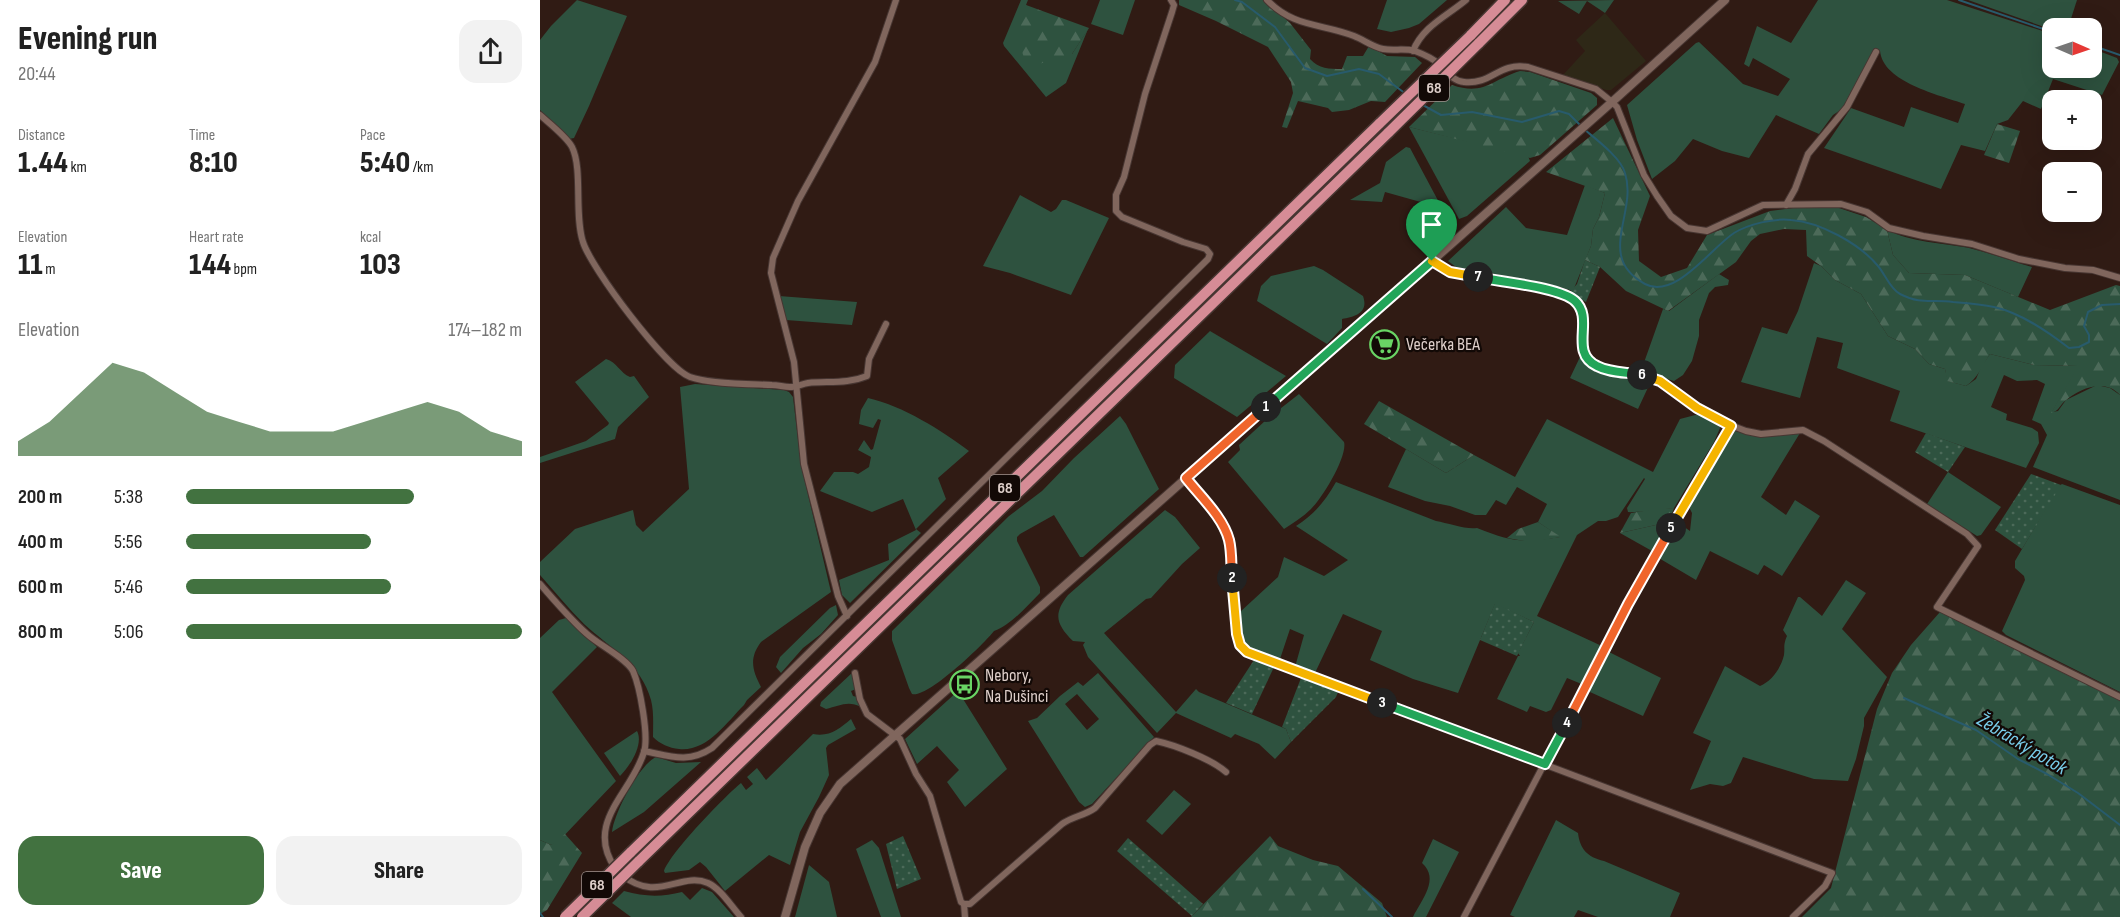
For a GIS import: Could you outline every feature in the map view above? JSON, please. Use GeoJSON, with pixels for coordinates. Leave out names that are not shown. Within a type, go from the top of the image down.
{"type":"FeatureCollection","features":[{"type":"Feature","properties":{"kind":"highway","name":"68"},"geometry":{"type":"LineString","coordinates":[[565,917],[1505,0]]}},
{"type":"Feature","properties":{"kind":"highway","name":"68"},"geometry":{"type":"LineString","coordinates":[[582,917],[1522,0]]}},
{"type":"Feature","properties":{"kind":"main road"},"geometry":{"type":"LineString","coordinates":[[784,917],[805,847],[820,813],[840,784],[1725,0]]}},
{"type":"Feature","properties":{"kind":"street"},"geometry":{"type":"LineString","coordinates":[[847,616],[838,596],[804,464],[794,362],[771,273],[773,258],[798,201],[875,63],[896,0]]}},
{"type":"Feature","properties":{"kind":"street"},"geometry":{"type":"LineString","coordinates":[[644,751],[685,758],[702,754],[712,748],[1208,259],[1209,254],[1206,249],[1122,217],[1116,211],[1115,202],[1124,177],[1145,94],[1172,12],[1174,4],[1172,0]]}},
{"type":"Feature","properties":{"kind":"street"},"geometry":{"type":"LineString","coordinates":[[1267,0],[1290,18],[1298,21],[1353,35],[1385,49],[1399,48],[1413,51],[1437,62],[1459,82],[1480,82],[1504,69],[1519,65],[1596,89],[1617,107],[1644,175],[1657,196],[1678,223],[1697,231],[1707,231],[1763,205],[1841,204],[1867,212],[1889,228],[1972,244],[2019,259],[2065,268],[2093,270],[2120,278]]}},
{"type":"Feature","properties":{"kind":"street"},"geometry":{"type":"LineString","coordinates":[[1413,51],[1425,32],[1466,0]]}},
{"type":"Feature","properties":{"kind":"street"},"geometry":{"type":"LineString","coordinates":[[1786,206],[1808,154],[1847,107],[1876,52]]}},
{"type":"Feature","properties":{"kind":"street"},"geometry":{"type":"LineString","coordinates":[[540,115],[572,146],[577,164],[578,218],[582,242],[591,262],[631,317],[674,366],[690,377],[790,387],[851,381],[867,376],[869,359],[886,324]]}},
{"type":"Feature","properties":{"kind":"street"},"geometry":{"type":"LineString","coordinates":[[1432,261],[1450,272],[1556,291],[1577,302],[1582,319],[1581,347],[1585,356],[1592,363],[1607,369],[1660,381],[1697,408],[1731,426],[1761,434],[1803,430],[1808,432],[1967,534],[1978,546],[1937,607],[2120,697]]}},
{"type":"Feature","properties":{"kind":"street"},"geometry":{"type":"LineString","coordinates":[[1464,917],[1638,584],[1731,426]]}},
{"type":"Feature","properties":{"kind":"street"},"geometry":{"type":"LineString","coordinates":[[1186,478],[1217,518],[1229,541],[1237,634],[1240,645],[1247,652],[1832,873],[1825,886],[1793,917]]}},
{"type":"Feature","properties":{"kind":"street"},"geometry":{"type":"LineString","coordinates":[[540,584],[587,634],[631,668],[639,694],[646,732],[644,751],[608,820],[605,842],[611,862],[625,878],[644,887],[659,888],[696,881],[706,883],[716,889],[741,917]]}},
{"type":"Feature","properties":{"kind":"street"},"geometry":{"type":"LineString","coordinates":[[855,673],[860,699],[867,714],[900,739],[916,774],[930,796],[961,902],[964,904],[964,917]]}},
{"type":"Feature","properties":{"kind":"street"},"geometry":{"type":"LineString","coordinates":[[964,904],[970,904],[1062,824],[1095,808],[1156,741],[1200,757],[1221,767],[1226,772]]}},
{"type":"Feature","properties":{"kind":"shaded area"},"geometry":{"type":"Polygon","coordinates":[[[1605,13],[1646,61],[1611,90],[1563,75],[1585,51],[1576,40],[1605,13]]]}},
{"type":"Feature","properties":{"kind":"green space"},"geometry":{"type":"Polygon","coordinates":[[[577,0],[627,16],[574,138],[569,139],[540,110],[540,40],[577,0]]]}},
{"type":"Feature","properties":{"kind":"green space"},"geometry":{"type":"Polygon","coordinates":[[[1021,0],[1028,0],[1026,5],[1072,54],[1088,29],[1066,83],[1046,97],[1003,43],[1021,0]]]}},
{"type":"Feature","properties":{"kind":"green space"},"geometry":{"type":"Polygon","coordinates":[[[1100,0],[1135,0],[1123,35],[1091,24],[1100,0]]]}},
{"type":"Feature","properties":{"kind":"green space"},"geometry":{"type":"Polygon","coordinates":[[[1179,0],[1264,0],[1290,23],[1311,50],[1310,59],[1324,68],[1342,69],[1347,56],[1363,56],[1369,46],[1387,56],[1415,57],[1422,63],[1385,102],[1371,101],[1349,110],[1332,112],[1328,108],[1298,101],[1287,128],[1282,127],[1293,93],[1291,82],[1268,47],[1179,5],[1179,0]]]}},
{"type":"Feature","properties":{"kind":"green space"},"geometry":{"type":"Polygon","coordinates":[[[1387,0],[1447,0],[1419,24],[1391,32],[1377,29],[1387,0]]]}},
{"type":"Feature","properties":{"kind":"green space"},"geometry":{"type":"Polygon","coordinates":[[[1614,0],[1605,13],[1587,1],[1579,14],[1558,1],[1614,0]]]}},
{"type":"Feature","properties":{"kind":"green space"},"geometry":{"type":"Polygon","coordinates":[[[1818,0],[1947,0],[2042,31],[2042,78],[2102,78],[2102,52],[2117,58],[2119,62],[2102,95],[2102,90],[2087,90],[2053,79],[2049,90],[2042,90],[2041,109],[2023,101],[2008,120],[1997,124],[1985,151],[1961,145],[1941,189],[1824,148],[1851,108],[1904,127],[1911,107],[1958,123],[1965,104],[1901,79],[1883,62],[1880,51],[1875,48],[1842,109],[1833,115],[1819,134],[1776,115],[1749,158],[1722,151],[1693,139],[1675,161],[1652,179],[1627,105],[1699,42],[1743,84],[1778,96],[1790,79],[1753,58],[1749,67],[1744,64],[1757,26],[1791,43],[1818,0]]]}},
{"type":"Feature","properties":{"kind":"green space"},"geometry":{"type":"Polygon","coordinates":[[[1968,0],[2077,0],[2071,18],[2042,18],[2042,26],[1968,0]]]}},
{"type":"Feature","properties":{"kind":"green space"},"geometry":{"type":"Polygon","coordinates":[[[1026,5],[1089,28],[1072,54],[1029,67],[1014,26],[1026,5]]]}},
{"type":"Feature","properties":{"kind":"green space"},"geometry":{"type":"Polygon","coordinates":[[[1520,71],[1530,72],[1591,93],[1597,98],[1597,105],[1540,155],[1530,158],[1409,127],[1452,85],[1472,89],[1480,88],[1520,71]]]}},
{"type":"Feature","properties":{"kind":"green space"},"geometry":{"type":"Polygon","coordinates":[[[1613,118],[1650,196],[1638,230],[1639,261],[1661,277],[1687,268],[1707,235],[1770,211],[1801,207],[1839,208],[1866,217],[1887,230],[1893,255],[1909,273],[1965,275],[2050,310],[2116,285],[2120,286],[2120,395],[2107,387],[2092,387],[2071,396],[2051,413],[2078,366],[2034,365],[1990,354],[1977,376],[1966,386],[1947,381],[1945,369],[1929,364],[1915,349],[1888,336],[1861,294],[1835,280],[1807,256],[1806,230],[1784,229],[1760,234],[1751,241],[1736,262],[1668,311],[1626,291],[1600,267],[1585,260],[1605,193],[1546,172],[1613,118]]]}},
{"type":"Feature","properties":{"kind":"green space"},"geometry":{"type":"Polygon","coordinates":[[[1997,124],[2020,131],[2009,163],[1984,155],[1997,124]]]}},
{"type":"Feature","properties":{"kind":"green space"},"geometry":{"type":"Polygon","coordinates":[[[1409,127],[1528,156],[1530,161],[1467,216],[1459,219],[1409,127]]]}},
{"type":"Feature","properties":{"kind":"green space"},"geometry":{"type":"Polygon","coordinates":[[[1406,147],[1410,148],[1442,208],[1385,192],[1382,202],[1350,200],[1380,183],[1386,162],[1406,147]]]}},
{"type":"Feature","properties":{"kind":"green space"},"geometry":{"type":"Polygon","coordinates":[[[1585,185],[1605,193],[1599,217],[1593,229],[1591,246],[1573,291],[1545,283],[1456,267],[1448,261],[1506,207],[1526,228],[1567,235],[1585,185]]]}},
{"type":"Feature","properties":{"kind":"green space"},"geometry":{"type":"Polygon","coordinates":[[[1020,195],[1051,212],[1062,200],[1066,200],[1109,218],[1071,295],[1010,273],[983,266],[1020,195]]]}},
{"type":"Feature","properties":{"kind":"green space"},"geometry":{"type":"Polygon","coordinates":[[[1887,230],[1916,240],[1977,250],[2032,267],[2018,297],[1965,275],[1909,273],[1893,255],[1887,230]]]}},
{"type":"Feature","properties":{"kind":"green space"},"geometry":{"type":"Polygon","coordinates":[[[1585,260],[1600,267],[1586,302],[1569,293],[1577,284],[1585,260]]]}},
{"type":"Feature","properties":{"kind":"green space"},"geometry":{"type":"Polygon","coordinates":[[[1814,263],[1821,266],[1835,280],[1861,294],[1888,336],[1915,349],[1929,364],[1945,369],[1948,381],[1966,386],[1976,379],[1990,354],[2034,365],[2079,366],[2052,412],[2058,411],[2066,400],[2097,385],[2110,388],[2120,395],[2120,500],[2033,467],[2047,435],[2041,424],[2032,420],[2045,384],[2037,380],[2017,381],[2004,375],[1991,407],[2007,414],[2006,420],[2038,432],[2039,443],[2026,468],[1890,421],[1900,391],[1837,368],[1843,343],[1817,337],[1800,398],[1741,382],[1762,327],[1787,334],[1798,311],[1814,263]]]}},
{"type":"Feature","properties":{"kind":"green space"},"geometry":{"type":"Polygon","coordinates":[[[1314,266],[1363,296],[1364,302],[1360,313],[1342,319],[1342,328],[1327,344],[1257,301],[1261,286],[1271,276],[1314,266]]]}},
{"type":"Feature","properties":{"kind":"green space"},"geometry":{"type":"Polygon","coordinates":[[[1719,274],[1729,280],[1728,285],[1715,287],[1709,293],[1699,320],[1699,336],[1692,361],[1683,375],[1674,381],[1641,371],[1663,309],[1669,311],[1719,274]]]}},
{"type":"Feature","properties":{"kind":"green space"},"geometry":{"type":"Polygon","coordinates":[[[779,296],[857,302],[852,325],[786,320],[779,296]]]}},
{"type":"Feature","properties":{"kind":"green space"},"geometry":{"type":"Polygon","coordinates":[[[1210,331],[1286,376],[1237,417],[1174,378],[1175,365],[1210,331]]]}},
{"type":"Feature","properties":{"kind":"green space"},"geometry":{"type":"Polygon","coordinates":[[[1580,357],[1594,369],[1613,375],[1651,381],[1638,409],[1570,378],[1580,357]]]}},
{"type":"Feature","properties":{"kind":"green space"},"geometry":{"type":"Polygon","coordinates":[[[606,359],[630,377],[634,376],[649,397],[618,427],[615,439],[540,463],[540,457],[586,441],[608,425],[609,423],[575,382],[606,359]]]}},
{"type":"Feature","properties":{"kind":"green space"},"geometry":{"type":"Polygon","coordinates":[[[695,384],[784,390],[793,397],[801,465],[831,592],[761,642],[755,653],[753,664],[761,687],[723,728],[698,746],[679,749],[665,745],[653,737],[651,700],[640,677],[624,658],[584,624],[540,575],[540,562],[575,529],[633,510],[636,525],[643,532],[689,489],[680,387],[695,384]]]}},
{"type":"Feature","properties":{"kind":"green space"},"geometry":{"type":"Polygon","coordinates":[[[1299,394],[1344,442],[1344,448],[1333,477],[1316,504],[1305,515],[1284,529],[1228,462],[1240,450],[1239,445],[1299,394]]]}},
{"type":"Feature","properties":{"kind":"green space"},"geometry":{"type":"Polygon","coordinates":[[[868,398],[895,407],[921,420],[969,451],[938,478],[946,499],[916,529],[921,533],[850,603],[842,595],[839,580],[889,560],[888,544],[916,530],[903,499],[872,512],[820,491],[834,472],[858,474],[869,467],[871,457],[858,450],[864,440],[871,450],[873,449],[881,420],[878,419],[873,428],[859,424],[861,410],[868,398]]]}},
{"type":"Feature","properties":{"kind":"green space"},"geometry":{"type":"Polygon","coordinates":[[[1379,401],[1474,455],[1446,473],[1364,424],[1379,401]]]}},
{"type":"Feature","properties":{"kind":"green space"},"geometry":{"type":"Polygon","coordinates":[[[1699,414],[1719,423],[1720,428],[1674,508],[1628,512],[1627,508],[1644,478],[1618,517],[1598,521],[1577,535],[1537,616],[1604,647],[1584,685],[1567,678],[1551,710],[1546,712],[1530,706],[1527,712],[1497,699],[1520,656],[1518,653],[1534,622],[1495,604],[1458,693],[1413,679],[1370,660],[1382,631],[1343,614],[1314,675],[1295,667],[1304,635],[1290,629],[1279,662],[1252,650],[1244,641],[1240,612],[1278,577],[1284,557],[1324,576],[1348,560],[1296,526],[1319,507],[1336,482],[1436,521],[1477,528],[1518,540],[1560,537],[1538,522],[1547,504],[1517,487],[1506,505],[1496,500],[1486,515],[1475,515],[1450,506],[1425,501],[1388,487],[1406,449],[1446,473],[1474,455],[1515,477],[1547,419],[1653,472],[1680,419],[1699,414]]]}},
{"type":"Feature","properties":{"kind":"green space"},"geometry":{"type":"Polygon","coordinates":[[[1120,416],[1159,489],[1083,557],[1080,557],[1054,515],[1020,534],[1017,541],[1040,587],[1040,593],[1013,620],[994,631],[968,658],[942,680],[930,688],[912,694],[892,640],[892,631],[1009,516],[1042,491],[1120,416]]]}},
{"type":"Feature","properties":{"kind":"green space"},"geometry":{"type":"Polygon","coordinates":[[[1735,431],[1765,437],[1800,433],[1761,497],[1786,515],[1795,500],[1820,516],[1782,576],[1764,565],[1758,575],[1710,551],[1696,580],[1657,557],[1677,522],[1690,531],[1692,513],[1688,505],[1728,437],[1732,436],[1735,431]]]}},
{"type":"Feature","properties":{"kind":"green space"},"geometry":{"type":"Polygon","coordinates":[[[1926,433],[1965,447],[1948,472],[1915,452],[1926,433]]]}},
{"type":"Feature","properties":{"kind":"green space"},"geometry":{"type":"Polygon","coordinates":[[[1948,472],[2001,507],[1981,535],[1977,536],[1927,504],[1948,472]]]}},
{"type":"Feature","properties":{"kind":"green space"},"geometry":{"type":"Polygon","coordinates":[[[2031,474],[2061,485],[2022,549],[1995,530],[2031,474]]]}},
{"type":"Feature","properties":{"kind":"green space"},"geometry":{"type":"Polygon","coordinates":[[[2062,484],[2120,505],[2120,692],[2002,631],[2025,580],[2015,568],[2015,561],[2062,484]]]}},
{"type":"Feature","properties":{"kind":"green space"},"geometry":{"type":"Polygon","coordinates":[[[1674,508],[1669,522],[1620,533],[1631,513],[1674,508]]]}},
{"type":"Feature","properties":{"kind":"green space"},"geometry":{"type":"Polygon","coordinates":[[[1165,510],[1175,517],[1200,548],[1151,598],[1146,599],[1104,633],[1176,712],[1196,689],[1286,729],[1291,742],[1275,759],[1259,744],[1235,734],[1231,738],[1176,713],[1157,733],[1088,657],[1083,645],[1085,642],[1073,641],[1060,624],[1058,619],[1060,608],[1068,595],[1165,510]]]}},
{"type":"Feature","properties":{"kind":"green space"},"geometry":{"type":"Polygon","coordinates":[[[1538,522],[1561,537],[1531,542],[1507,538],[1518,529],[1538,522]]]}},
{"type":"Feature","properties":{"kind":"green space"},"geometry":{"type":"Polygon","coordinates":[[[1669,522],[1652,551],[1620,533],[1669,522]]]}},
{"type":"Feature","properties":{"kind":"green space"},"geometry":{"type":"Polygon","coordinates":[[[1846,580],[1866,593],[1842,629],[1887,677],[1864,718],[1856,759],[1848,781],[1814,779],[1743,757],[1731,783],[1723,786],[1710,784],[1690,790],[1711,741],[1693,733],[1725,666],[1760,686],[1764,684],[1783,660],[1787,636],[1783,630],[1798,597],[1822,616],[1846,580]]]}},
{"type":"Feature","properties":{"kind":"green space"},"geometry":{"type":"Polygon","coordinates":[[[1495,603],[1534,622],[1517,656],[1480,640],[1495,603]]]}},
{"type":"Feature","properties":{"kind":"green space"},"geometry":{"type":"Polygon","coordinates":[[[836,605],[838,615],[821,634],[803,648],[781,673],[776,667],[780,657],[830,608],[836,605]]]}},
{"type":"Feature","properties":{"kind":"green space"},"geometry":{"type":"Polygon","coordinates":[[[1940,612],[2120,700],[2120,917],[1802,917],[1831,888],[1877,709],[1892,673],[1911,645],[1940,612]]]}},
{"type":"Feature","properties":{"kind":"green space"},"geometry":{"type":"Polygon","coordinates":[[[566,618],[597,647],[552,692],[616,781],[558,842],[551,845],[540,840],[540,638],[559,620],[566,618]]]}},
{"type":"Feature","properties":{"kind":"green space"},"geometry":{"type":"Polygon","coordinates":[[[1607,651],[1661,678],[1643,716],[1590,692],[1588,689],[1607,651]]]}},
{"type":"Feature","properties":{"kind":"green space"},"geometry":{"type":"Polygon","coordinates":[[[1254,660],[1274,667],[1252,714],[1226,703],[1254,660]]]}},
{"type":"Feature","properties":{"kind":"green space"},"geometry":{"type":"Polygon","coordinates":[[[853,672],[856,689],[851,691],[853,696],[857,697],[861,707],[848,704],[826,709],[820,706],[821,702],[853,672]]]}},
{"type":"Feature","properties":{"kind":"green space"},"geometry":{"type":"Polygon","coordinates":[[[1098,673],[1154,737],[1092,804],[1085,807],[1079,802],[1028,721],[1037,718],[1078,682],[1083,686],[1098,673]],[[1077,694],[1065,704],[1087,730],[1099,719],[1077,694]]]}},
{"type":"Feature","properties":{"kind":"green space"},"geometry":{"type":"Polygon","coordinates":[[[1301,678],[1338,692],[1336,697],[1291,742],[1286,729],[1282,727],[1301,678]]]}},
{"type":"Feature","properties":{"kind":"green space"},"geometry":{"type":"Polygon","coordinates":[[[958,691],[1007,769],[965,807],[947,782],[959,770],[937,746],[917,764],[905,739],[958,691]]]}},
{"type":"Feature","properties":{"kind":"green space"},"geometry":{"type":"Polygon","coordinates":[[[851,719],[856,729],[826,748],[829,775],[800,832],[790,865],[769,855],[725,891],[700,862],[689,870],[665,873],[676,851],[722,800],[741,783],[746,790],[753,784],[747,777],[757,768],[766,780],[813,734],[829,733],[851,719]]]}},
{"type":"Feature","properties":{"kind":"green space"},"geometry":{"type":"Polygon","coordinates":[[[637,731],[639,742],[637,748],[632,761],[620,776],[604,753],[637,731]]]}},
{"type":"Feature","properties":{"kind":"green space"},"geometry":{"type":"Polygon","coordinates":[[[656,757],[676,763],[701,762],[644,812],[612,832],[617,813],[628,790],[642,769],[656,757]]]}},
{"type":"Feature","properties":{"kind":"green space"},"geometry":{"type":"Polygon","coordinates":[[[1174,790],[1191,804],[1162,835],[1146,821],[1174,790]]]}},
{"type":"Feature","properties":{"kind":"green space"},"geometry":{"type":"Polygon","coordinates":[[[1556,820],[1578,833],[1583,848],[1589,855],[1680,893],[1670,917],[1598,917],[1578,910],[1574,917],[1515,917],[1510,915],[1556,820]]]}},
{"type":"Feature","properties":{"kind":"green space"},"geometry":{"type":"Polygon","coordinates":[[[565,834],[582,853],[547,910],[540,914],[540,840],[551,845],[565,834]]]}},
{"type":"Feature","properties":{"kind":"green space"},"geometry":{"type":"Polygon","coordinates":[[[903,836],[921,879],[897,889],[886,844],[903,836]]]}},
{"type":"Feature","properties":{"kind":"green space"},"geometry":{"type":"Polygon","coordinates":[[[1270,836],[1278,846],[1313,860],[1338,866],[1382,903],[1387,917],[1191,917],[1270,836]]]}},
{"type":"Feature","properties":{"kind":"green space"},"geometry":{"type":"Polygon","coordinates":[[[1128,838],[1203,904],[1192,916],[1117,851],[1128,838]]]}},
{"type":"Feature","properties":{"kind":"green space"},"geometry":{"type":"Polygon","coordinates":[[[1433,839],[1459,852],[1426,917],[1413,917],[1428,889],[1429,876],[1422,863],[1433,839]]]}},
{"type":"Feature","properties":{"kind":"green space"},"geometry":{"type":"Polygon","coordinates":[[[872,840],[879,848],[901,917],[881,917],[856,849],[872,840]]]}},
{"type":"Feature","properties":{"kind":"green space"},"geometry":{"type":"Polygon","coordinates":[[[809,865],[829,882],[837,917],[795,917],[809,865]]]}},
{"type":"Feature","properties":{"kind":"green space"},"geometry":{"type":"Polygon","coordinates":[[[702,888],[712,892],[734,917],[631,917],[612,903],[624,891],[653,896],[682,892],[690,900],[702,888]]]}},
{"type":"Feature","properties":{"kind":"waterway"},"geometry":{"type":"LineString","coordinates":[[1235,0],[1242,2],[1275,27],[1305,68],[1327,76],[1359,69],[1379,74],[1406,94]]}},
{"type":"Feature","properties":{"kind":"waterway"},"geometry":{"type":"LineString","coordinates":[[1959,0],[2042,29]]}},
{"type":"Feature","properties":{"kind":"waterway"},"geometry":{"type":"LineString","coordinates":[[2102,49],[2120,55]]}},
{"type":"Feature","properties":{"kind":"waterway"},"geometry":{"type":"LineString","coordinates":[[1421,104],[1441,115],[1472,112],[1522,122],[1559,111],[1569,114],[1581,126]]}},
{"type":"Feature","properties":{"kind":"waterway"},"geometry":{"type":"LineString","coordinates":[[1585,130],[1614,155],[1623,167],[1628,188],[1620,248],[1623,261],[1630,273],[1645,284],[1656,287],[1668,285],[1692,270],[1734,233],[1762,222],[1784,220],[1814,225],[1850,242],[1881,269],[1893,289],[1900,294],[1921,301],[1974,304],[2004,310],[2033,323],[2069,348],[2079,347],[2089,342],[2089,335],[2084,326],[2088,312],[2102,305],[2120,304]]}},
{"type":"Feature","properties":{"kind":"waterway","name":"Žebrácký potok"},"geometry":{"type":"LineString","coordinates":[[1904,698],[1976,730],[2018,759],[2078,793],[2120,825]]}},
{"type":"Feature","properties":{"kind":"waterway"},"geometry":{"type":"LineString","coordinates":[[1363,889],[1392,917]]}},
{"type":"Feature","properties":{"kind":"waterway"},"geometry":{"type":"LineString","coordinates":[[540,913],[543,917]]}},
{"type":"Feature","properties":{"kind":"place","name":"Večerka BEA"},"geometry":{"type":"Point","coordinates":[1385,344]}},
{"type":"Feature","properties":{"kind":"place","name":"Nebory, Na Dušinci"},"geometry":{"type":"Point","coordinates":[964,685]}},
{"type":"Feature","properties":{"kind":"route"},"geometry":{"type":"LineString","coordinates":[[1432,261],[1450,272],[1556,291],[1569,297],[1577,302],[1581,311],[1581,347],[1585,356],[1592,363],[1598,367],[1651,377],[1660,381],[1712,418],[1731,426],[1654,555],[1545,764],[1247,652],[1240,645],[1237,634],[1229,541],[1217,518],[1186,478],[1432,261]]}}]}
